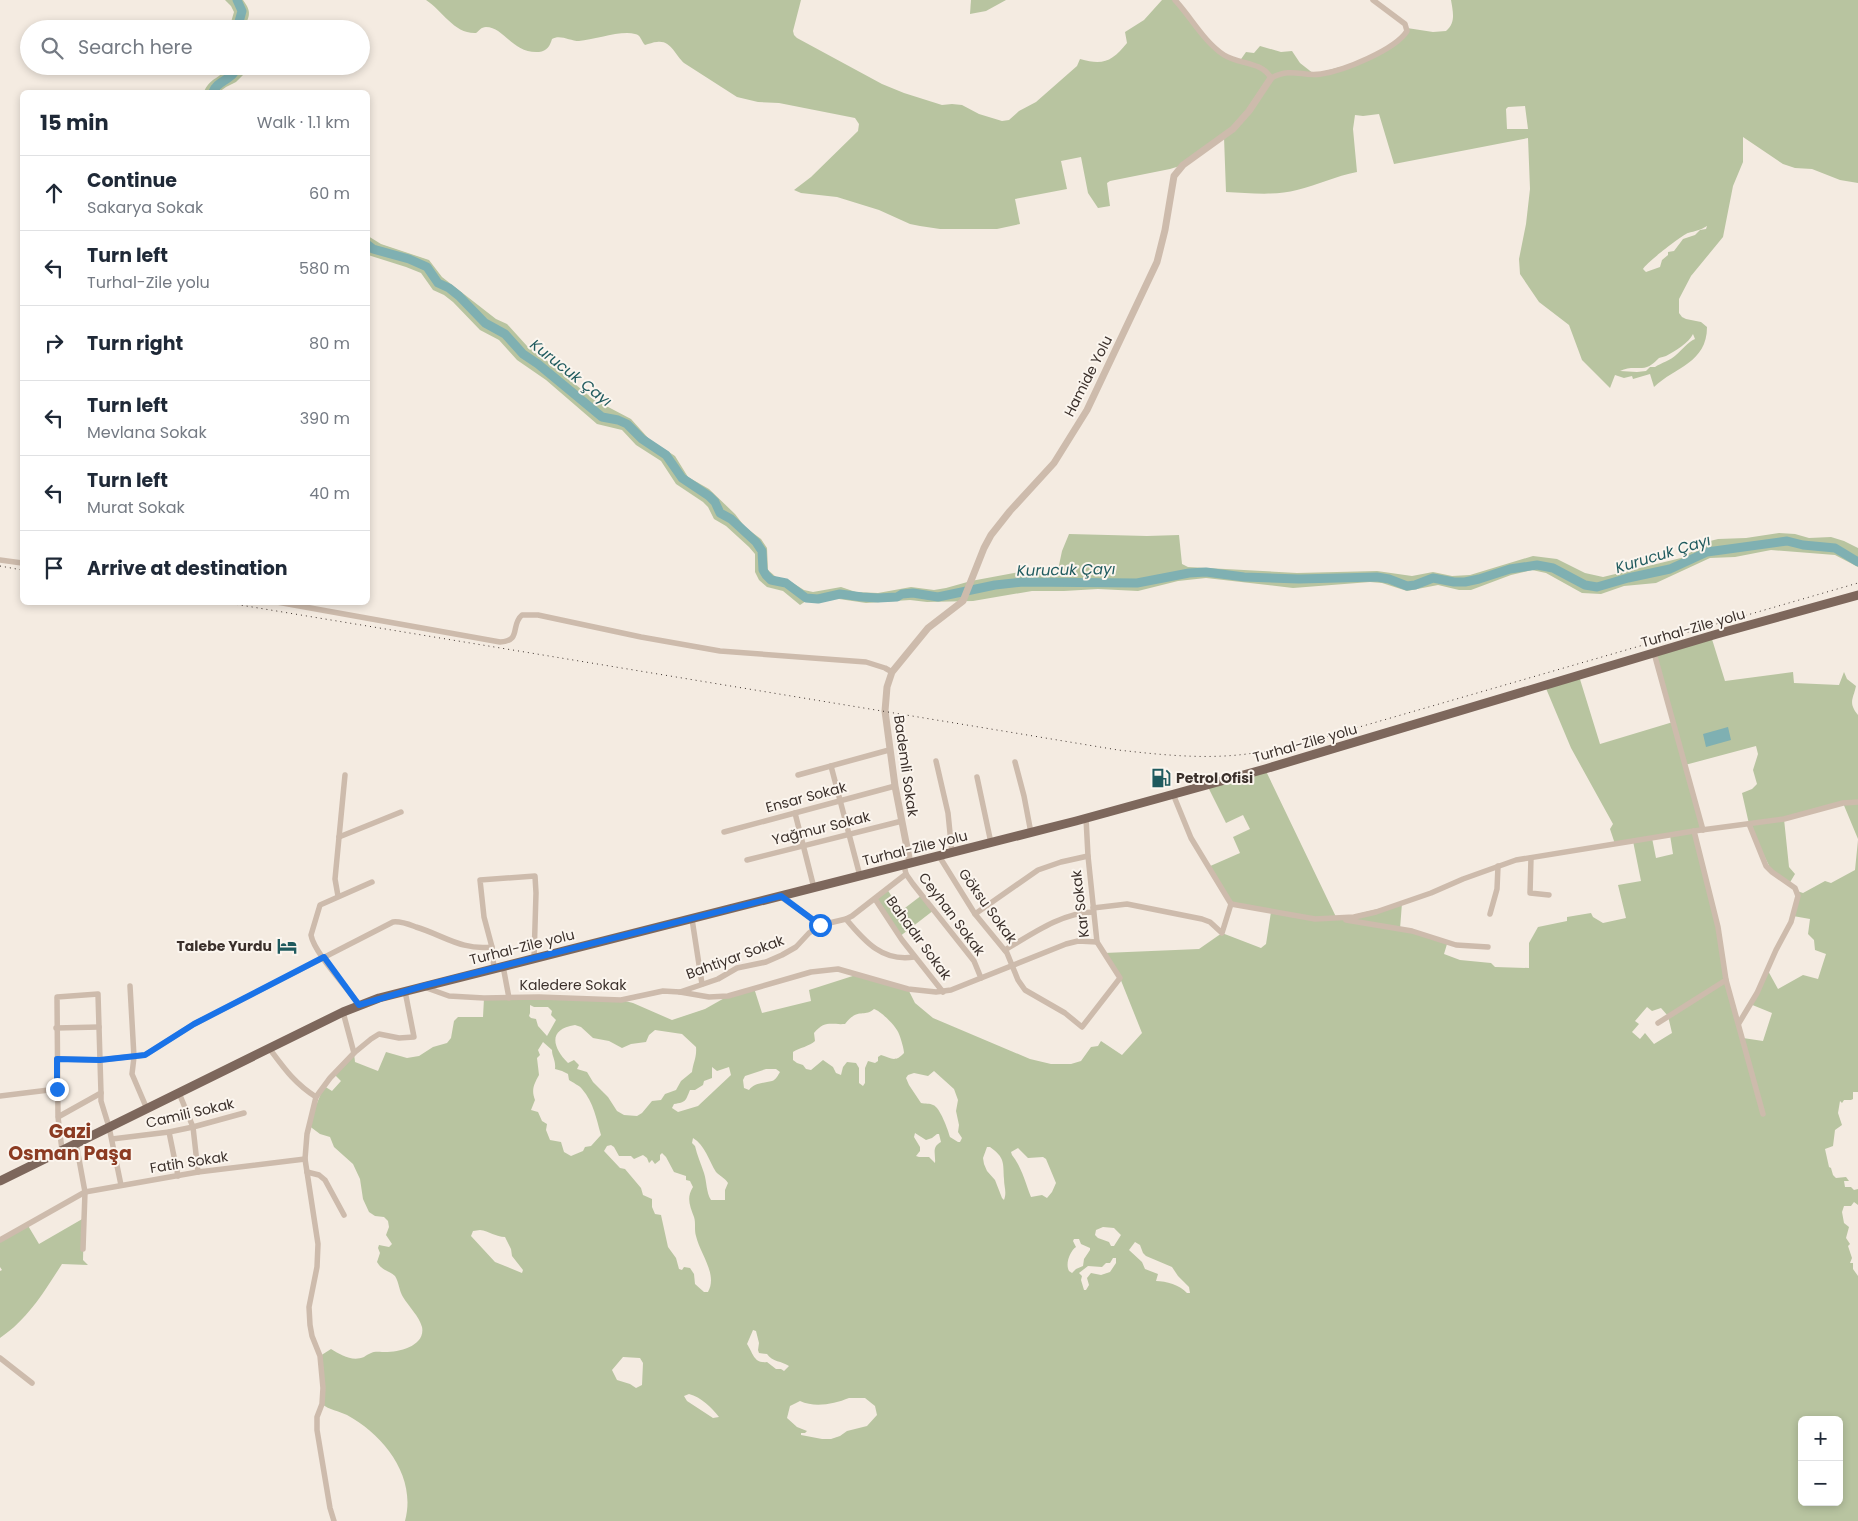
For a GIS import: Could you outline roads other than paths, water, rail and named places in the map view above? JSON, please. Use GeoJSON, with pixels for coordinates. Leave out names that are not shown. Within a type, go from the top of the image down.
{"type":"FeatureCollection","features":[{"type":"Feature","properties":{"kind":"main road","name":"Turhal-Zile yolu"},"geometry":{"type":"LineString","coordinates":[[0,1182],[359,1005],[423,986],[860,876],[907,868],[938,856],[1264,770],[1654,653],[1858,595]]}},
{"type":"Feature","properties":{"kind":"street"},"geometry":{"type":"LineString","coordinates":[[1175,0],[1218,51],[1236,61],[1264,68],[1272,78],[1288,72],[1314,74],[1337,70],[1369,59],[1401,38],[1407,31],[1405,24],[1373,0]]}},
{"type":"Feature","properties":{"kind":"street","name":"Hamide Yolu"},"geometry":{"type":"LineString","coordinates":[[892,672],[928,628],[959,604],[965,596],[984,548],[992,535],[1010,511],[1054,463],[1087,410],[1157,262],[1165,230],[1174,176],[1184,165],[1233,129],[1272,78]]}},
{"type":"Feature","properties":{"kind":"street"},"geometry":{"type":"LineString","coordinates":[[0,560],[20,563]]}},
{"type":"Feature","properties":{"kind":"street"},"geometry":{"type":"LineString","coordinates":[[295,605],[500,642],[507,642],[511,639],[517,621],[522,615],[538,615],[720,651],[866,662],[892,672]]}},
{"type":"Feature","properties":{"kind":"street"},"geometry":{"type":"LineString","coordinates":[[1654,653],[1703,830]]}},
{"type":"Feature","properties":{"kind":"street","name":"Bademli Sokak"},"geometry":{"type":"LineString","coordinates":[[892,672],[886,708],[889,750],[894,786],[902,820],[907,868]]}},
{"type":"Feature","properties":{"kind":"street"},"geometry":{"type":"LineString","coordinates":[[798,775],[889,750]]}},
{"type":"Feature","properties":{"kind":"street"},"geometry":{"type":"LineString","coordinates":[[936,761],[948,814],[952,853]]}},
{"type":"Feature","properties":{"kind":"street"},"geometry":{"type":"LineString","coordinates":[[1015,762],[1024,796],[1030,833]]}},
{"type":"Feature","properties":{"kind":"street"},"geometry":{"type":"LineString","coordinates":[[831,766],[860,876]]}},
{"type":"Feature","properties":{"kind":"street"},"geometry":{"type":"LineString","coordinates":[[338,896],[335,879],[345,775]]}},
{"type":"Feature","properties":{"kind":"street"},"geometry":{"type":"LineString","coordinates":[[977,777],[991,843]]}},
{"type":"Feature","properties":{"kind":"street","name":"Ensar Sokak"},"geometry":{"type":"LineString","coordinates":[[724,832],[894,786]]}},
{"type":"Feature","properties":{"kind":"street"},"geometry":{"type":"LineString","coordinates":[[1174,794],[1191,838],[1231,904],[1298,917],[1341,919],[1412,931],[1447,944],[1488,947]]}},
{"type":"Feature","properties":{"kind":"street"},"geometry":{"type":"LineString","coordinates":[[1341,919],[1376,912],[1431,893],[1498,866],[1531,858],[1694,831],[1784,819],[1844,803],[1858,802]]}},
{"type":"Feature","properties":{"kind":"street"},"geometry":{"type":"LineString","coordinates":[[339,837],[401,812]]}},
{"type":"Feature","properties":{"kind":"street"},"geometry":{"type":"LineString","coordinates":[[795,813],[814,888]]}},
{"type":"Feature","properties":{"kind":"street","name":"Kar Sokak"},"geometry":{"type":"LineString","coordinates":[[1082,1027],[1120,978],[1097,942],[1086,818]]}},
{"type":"Feature","properties":{"kind":"street","name":"Yağmur Sokak"},"geometry":{"type":"LineString","coordinates":[[747,860],[902,820]]}},
{"type":"Feature","properties":{"kind":"street"},"geometry":{"type":"LineString","coordinates":[[1739,1023],[1757,993],[1791,922],[1798,896],[1795,888],[1766,866],[1749,824]]}},
{"type":"Feature","properties":{"kind":"street"},"geometry":{"type":"LineString","coordinates":[[1694,831],[1718,927],[1726,980],[1763,1114]]}},
{"type":"Feature","properties":{"kind":"street","name":"Göksu Sokak"},"geometry":{"type":"LineString","coordinates":[[938,856],[975,914],[1004,950],[1018,980],[1025,990],[1065,1013],[1082,1027]]}},
{"type":"Feature","properties":{"kind":"street"},"geometry":{"type":"LineString","coordinates":[[975,914],[1038,870],[1061,862],[1088,856]]}},
{"type":"Feature","properties":{"kind":"street"},"geometry":{"type":"LineString","coordinates":[[1531,858],[1530,893],[1549,895]]}},
{"type":"Feature","properties":{"kind":"street"},"geometry":{"type":"LineString","coordinates":[[1490,914],[1498,880],[1498,866]]}},
{"type":"Feature","properties":{"kind":"street"},"geometry":{"type":"LineString","coordinates":[[781,896],[820,925],[846,919],[875,899],[907,868]]}},
{"type":"Feature","properties":{"kind":"street","name":"Ceyhan Sokak"},"geometry":{"type":"LineString","coordinates":[[907,868],[974,961],[981,978]]}},
{"type":"Feature","properties":{"kind":"street"},"geometry":{"type":"LineString","coordinates":[[494,969],[492,947],[484,917],[480,880],[535,876],[534,959]]}},
{"type":"Feature","properties":{"kind":"street"},"geometry":{"type":"LineString","coordinates":[[359,1005],[312,940],[311,935],[318,906],[372,882]]}},
{"type":"Feature","properties":{"kind":"street","name":"Bahadır Sokak"},"geometry":{"type":"LineString","coordinates":[[875,899],[914,957],[943,992]]}},
{"type":"Feature","properties":{"kind":"street"},"geometry":{"type":"LineString","coordinates":[[1004,950],[1057,921],[1093,910],[1127,904],[1202,919],[1210,922],[1222,933],[1231,904]]}},
{"type":"Feature","properties":{"kind":"street"},"geometry":{"type":"LineString","coordinates":[[692,919],[702,984]]}},
{"type":"Feature","properties":{"kind":"street"},"geometry":{"type":"LineString","coordinates":[[846,919],[862,938],[880,952],[897,958],[914,957]]}},
{"type":"Feature","properties":{"kind":"street"},"geometry":{"type":"LineString","coordinates":[[57,1059],[100,1060],[134,1057],[151,1053],[194,1024],[388,923],[396,921],[426,930],[474,949],[492,947]]}},
{"type":"Feature","properties":{"kind":"street","name":"Bahtiyar Sokak"},"geometry":{"type":"LineString","coordinates":[[680,992],[723,977],[737,968],[766,962],[782,955],[796,947],[809,933],[820,925]]}},
{"type":"Feature","properties":{"kind":"street","name":"Kaledere Sokak"},"geometry":{"type":"LineString","coordinates":[[423,986],[449,996],[621,1000],[654,992],[680,992],[709,998],[728,996],[811,972],[838,969],[908,989],[943,992],[1078,940],[1097,942]]}},
{"type":"Feature","properties":{"kind":"street"},"geometry":{"type":"LineString","coordinates":[[503,966],[509,998]]}},
{"type":"Feature","properties":{"kind":"street"},"geometry":{"type":"LineString","coordinates":[[1658,1023],[1726,980]]}},
{"type":"Feature","properties":{"kind":"street"},"geometry":{"type":"LineString","coordinates":[[130,986],[134,1057],[132,1074],[147,1109]]}},
{"type":"Feature","properties":{"kind":"street"},"geometry":{"type":"LineString","coordinates":[[334,1521],[330,1508],[317,1430],[317,1417],[323,1397],[323,1371],[310,1328],[309,1307],[317,1267],[318,1244],[305,1159],[309,1121],[316,1097],[330,1078],[371,1039],[379,1034],[399,1038],[414,1037],[405,991]]}},
{"type":"Feature","properties":{"kind":"street"},"geometry":{"type":"LineString","coordinates":[[62,1150],[57,1089],[57,997],[98,994],[101,1093],[121,1186]]}},
{"type":"Feature","properties":{"kind":"street"},"geometry":{"type":"LineString","coordinates":[[343,1012],[354,1054]]}},
{"type":"Feature","properties":{"kind":"street"},"geometry":{"type":"LineString","coordinates":[[56,1028],[99,1027]]}},
{"type":"Feature","properties":{"kind":"street"},"geometry":{"type":"LineString","coordinates":[[269,1048],[288,1074],[316,1097]]}},
{"type":"Feature","properties":{"kind":"street"},"geometry":{"type":"LineString","coordinates":[[0,1096],[57,1089]]}},
{"type":"Feature","properties":{"kind":"street"},"geometry":{"type":"LineString","coordinates":[[58,1117],[101,1093]]}},
{"type":"Feature","properties":{"kind":"street"},"geometry":{"type":"LineString","coordinates":[[179,1093],[193,1128],[198,1172]]}},
{"type":"Feature","properties":{"kind":"street","name":"Camili Sokak"},"geometry":{"type":"LineString","coordinates":[[112,1138],[193,1128],[244,1113]]}},
{"type":"Feature","properties":{"kind":"street"},"geometry":{"type":"LineString","coordinates":[[169,1132],[178,1176]]}},
{"type":"Feature","properties":{"kind":"street"},"geometry":{"type":"LineString","coordinates":[[76,1143],[85,1192],[83,1249]]}},
{"type":"Feature","properties":{"kind":"street","name":"Fatih Sokak"},"geometry":{"type":"LineString","coordinates":[[0,1240],[85,1192],[198,1172],[305,1159]]}},
{"type":"Feature","properties":{"kind":"street"},"geometry":{"type":"LineString","coordinates":[[307,1172],[318,1175],[326,1180],[344,1215]]}},
{"type":"Feature","properties":{"kind":"street"},"geometry":{"type":"LineString","coordinates":[[0,1358],[32,1383]]}},
{"type":"Feature","properties":{"kind":"water"},"geometry":{"type":"Polygon","coordinates":[[[1728,727],[1731,740],[1706,747],[1703,734],[1728,727]]]}},
{"type":"Feature","properties":{"kind":"waterway","name":"Kurucuk Çayı"},"geometry":{"type":"LineString","coordinates":[[237,0],[242,11],[240,20]]}},
{"type":"Feature","properties":{"kind":"waterway","name":"Kurucuk Çayı"},"geometry":{"type":"LineString","coordinates":[[214,90],[232,75]]}},
{"type":"Feature","properties":{"kind":"waterway","name":"Kurucuk Çayı"},"geometry":{"type":"LineString","coordinates":[[370,247],[427,267],[438,283],[449,288],[459,296],[485,323],[505,334],[523,354],[538,364],[602,417],[627,424],[642,439],[666,455],[682,478],[709,496],[715,502],[720,513],[731,519],[756,542],[762,551],[763,570],[766,575],[771,580],[786,583],[806,598],[818,599],[840,594],[878,598],[897,597],[902,594],[913,593],[938,597],[995,585],[1023,582],[1137,583],[1189,573],[1206,572],[1244,577],[1299,579],[1377,577],[1389,579],[1407,586],[1433,578],[1465,582],[1510,569],[1537,565],[1553,568],[1585,585],[1597,587],[1670,569],[1707,552],[1787,541],[1803,545],[1835,548],[1858,562]]}},
{"type":"Feature","properties":{"kind":"railway"},"geometry":{"type":"LineString","coordinates":[[0,566],[20,570]]}},
{"type":"Feature","properties":{"kind":"railway"},"geometry":{"type":"LineString","coordinates":[[240,605],[1118,750],[1169,755],[1220,756],[1267,751],[1304,743],[1858,583]]}},
{"type":"Feature","properties":{"kind":"place","name":"Petrol Ofisi"},"geometry":{"type":"Point","coordinates":[1161,778]}},
{"type":"Feature","properties":{"kind":"place","name":"Talebe Yurdu"},"geometry":{"type":"Point","coordinates":[287,946]}},
{"type":"Feature","properties":{"kind":"district","name":"Gazi Osman Paşa"},"geometry":{"type":"Point","coordinates":[70,1142]}}]}
